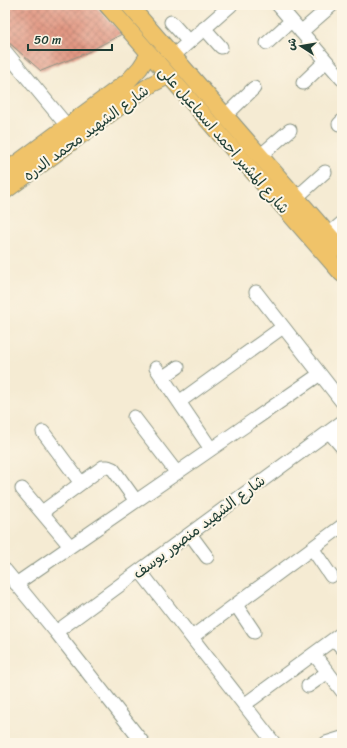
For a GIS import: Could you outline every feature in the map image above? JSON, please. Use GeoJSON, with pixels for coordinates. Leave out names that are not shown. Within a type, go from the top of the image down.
{"type":"FeatureCollection","features":[{"type":"Feature","properties":{"kind":"main road","name":"شارع المشير احمد اسماعيل على"},"geometry":{"type":"LineString","coordinates":[[107,5],[168,76],[276,186],[342,274]]}},
{"type":"Feature","properties":{"kind":"main road","name":"شارع المشير احمد اسماعيل على"},"geometry":{"type":"LineString","coordinates":[[129,5],[260,156],[276,186],[296,198],[342,250]]}},
{"type":"Feature","properties":{"kind":"main road","name":"شارع الشهيد محمد الدره"},"geometry":{"type":"LineString","coordinates":[[5,172],[128,81],[140,68],[149,54]]}},
{"type":"Feature","properties":{"kind":"main road","name":"شارع الشهيد محمد الدره"},"geometry":{"type":"LineString","coordinates":[[5,191],[137,94],[168,76]]}},
{"type":"Feature","properties":{"kind":"street"},"geometry":{"type":"LineString","coordinates":[[173,56],[231,5]]}},
{"type":"Feature","properties":{"kind":"street"},"geometry":{"type":"LineString","coordinates":[[278,5],[342,79]]}},
{"type":"Feature","properties":{"kind":"street"},"geometry":{"type":"LineString","coordinates":[[301,32],[332,5]]}},
{"type":"Feature","properties":{"kind":"street"},"geometry":{"type":"LineString","coordinates":[[266,42],[291,21]]}},
{"type":"Feature","properties":{"kind":"street"},"geometry":{"type":"LineString","coordinates":[[171,22],[189,42]]}},
{"type":"Feature","properties":{"kind":"street"},"geometry":{"type":"LineString","coordinates":[[204,28],[221,47]]}},
{"type":"Feature","properties":{"kind":"street"},"geometry":{"type":"LineString","coordinates":[[5,51],[77,138]]}},
{"type":"Feature","properties":{"kind":"street"},"geometry":{"type":"LineString","coordinates":[[303,83],[326,61]]}},
{"type":"Feature","properties":{"kind":"street"},"geometry":{"type":"LineString","coordinates":[[225,116],[254,88]]}},
{"type":"Feature","properties":{"kind":"street"},"geometry":{"type":"LineString","coordinates":[[260,156],[290,130]]}},
{"type":"Feature","properties":{"kind":"street"},"geometry":{"type":"LineString","coordinates":[[296,198],[325,172]]}},
{"type":"Feature","properties":{"kind":"street"},"geometry":{"type":"LineString","coordinates":[[328,235],[342,223]]}},
{"type":"Feature","properties":{"kind":"street"},"geometry":{"type":"LineString","coordinates":[[256,292],[342,402]]}},
{"type":"Feature","properties":{"kind":"street"},"geometry":{"type":"LineString","coordinates":[[179,402],[283,327]]}},
{"type":"Feature","properties":{"kind":"street"},"geometry":{"type":"LineString","coordinates":[[178,367],[159,373],[211,449]]}},
{"type":"Feature","properties":{"kind":"street"},"geometry":{"type":"LineString","coordinates":[[16,584],[320,374]]}},
{"type":"Feature","properties":{"kind":"street"},"geometry":{"type":"LineString","coordinates":[[134,417],[177,472]]}},
{"type":"Feature","properties":{"kind":"street","name":"شارع الشهيد منصور يوسف"},"geometry":{"type":"LineString","coordinates":[[56,632],[342,423]]}},
{"type":"Feature","properties":{"kind":"street"},"geometry":{"type":"LineString","coordinates":[[43,432],[81,483]]}},
{"type":"Feature","properties":{"kind":"street"},"geometry":{"type":"LineString","coordinates":[[329,432],[342,447]]}},
{"type":"Feature","properties":{"kind":"street"},"geometry":{"type":"LineString","coordinates":[[42,512],[103,467],[108,466],[113,469],[136,501]]}},
{"type":"Feature","properties":{"kind":"street"},"geometry":{"type":"LineString","coordinates":[[22,489],[70,546]]}},
{"type":"Feature","properties":{"kind":"street"},"geometry":{"type":"LineString","coordinates":[[192,637],[342,526]]}},
{"type":"Feature","properties":{"kind":"street"},"geometry":{"type":"LineString","coordinates":[[190,534],[207,557]]}},
{"type":"Feature","properties":{"kind":"street"},"geometry":{"type":"LineString","coordinates":[[312,548],[331,576]]}},
{"type":"Feature","properties":{"kind":"street"},"geometry":{"type":"LineString","coordinates":[[5,570],[56,632],[143,743]]}},
{"type":"Feature","properties":{"kind":"street"},"geometry":{"type":"LineString","coordinates":[[140,571],[274,743]]}},
{"type":"Feature","properties":{"kind":"street"},"geometry":{"type":"LineString","coordinates":[[236,605],[254,632]]}},
{"type":"Feature","properties":{"kind":"street"},"geometry":{"type":"LineString","coordinates":[[244,705],[314,654],[339,640]]}},
{"type":"Feature","properties":{"kind":"street"},"geometry":{"type":"LineString","coordinates":[[314,654],[342,691]]}},
{"type":"Feature","properties":{"kind":"street"},"geometry":{"type":"LineString","coordinates":[[308,686],[328,672]]}},
{"type":"Feature","properties":{"kind":"street"},"geometry":{"type":"LineString","coordinates":[[326,743],[342,738]]}},
{"type":"Feature","properties":{"kind":"building"},"geometry":{"type":"Polygon","coordinates":[[[10,5],[95,5],[122,34],[86,53],[41,71],[6,40],[10,5]]]}}]}
